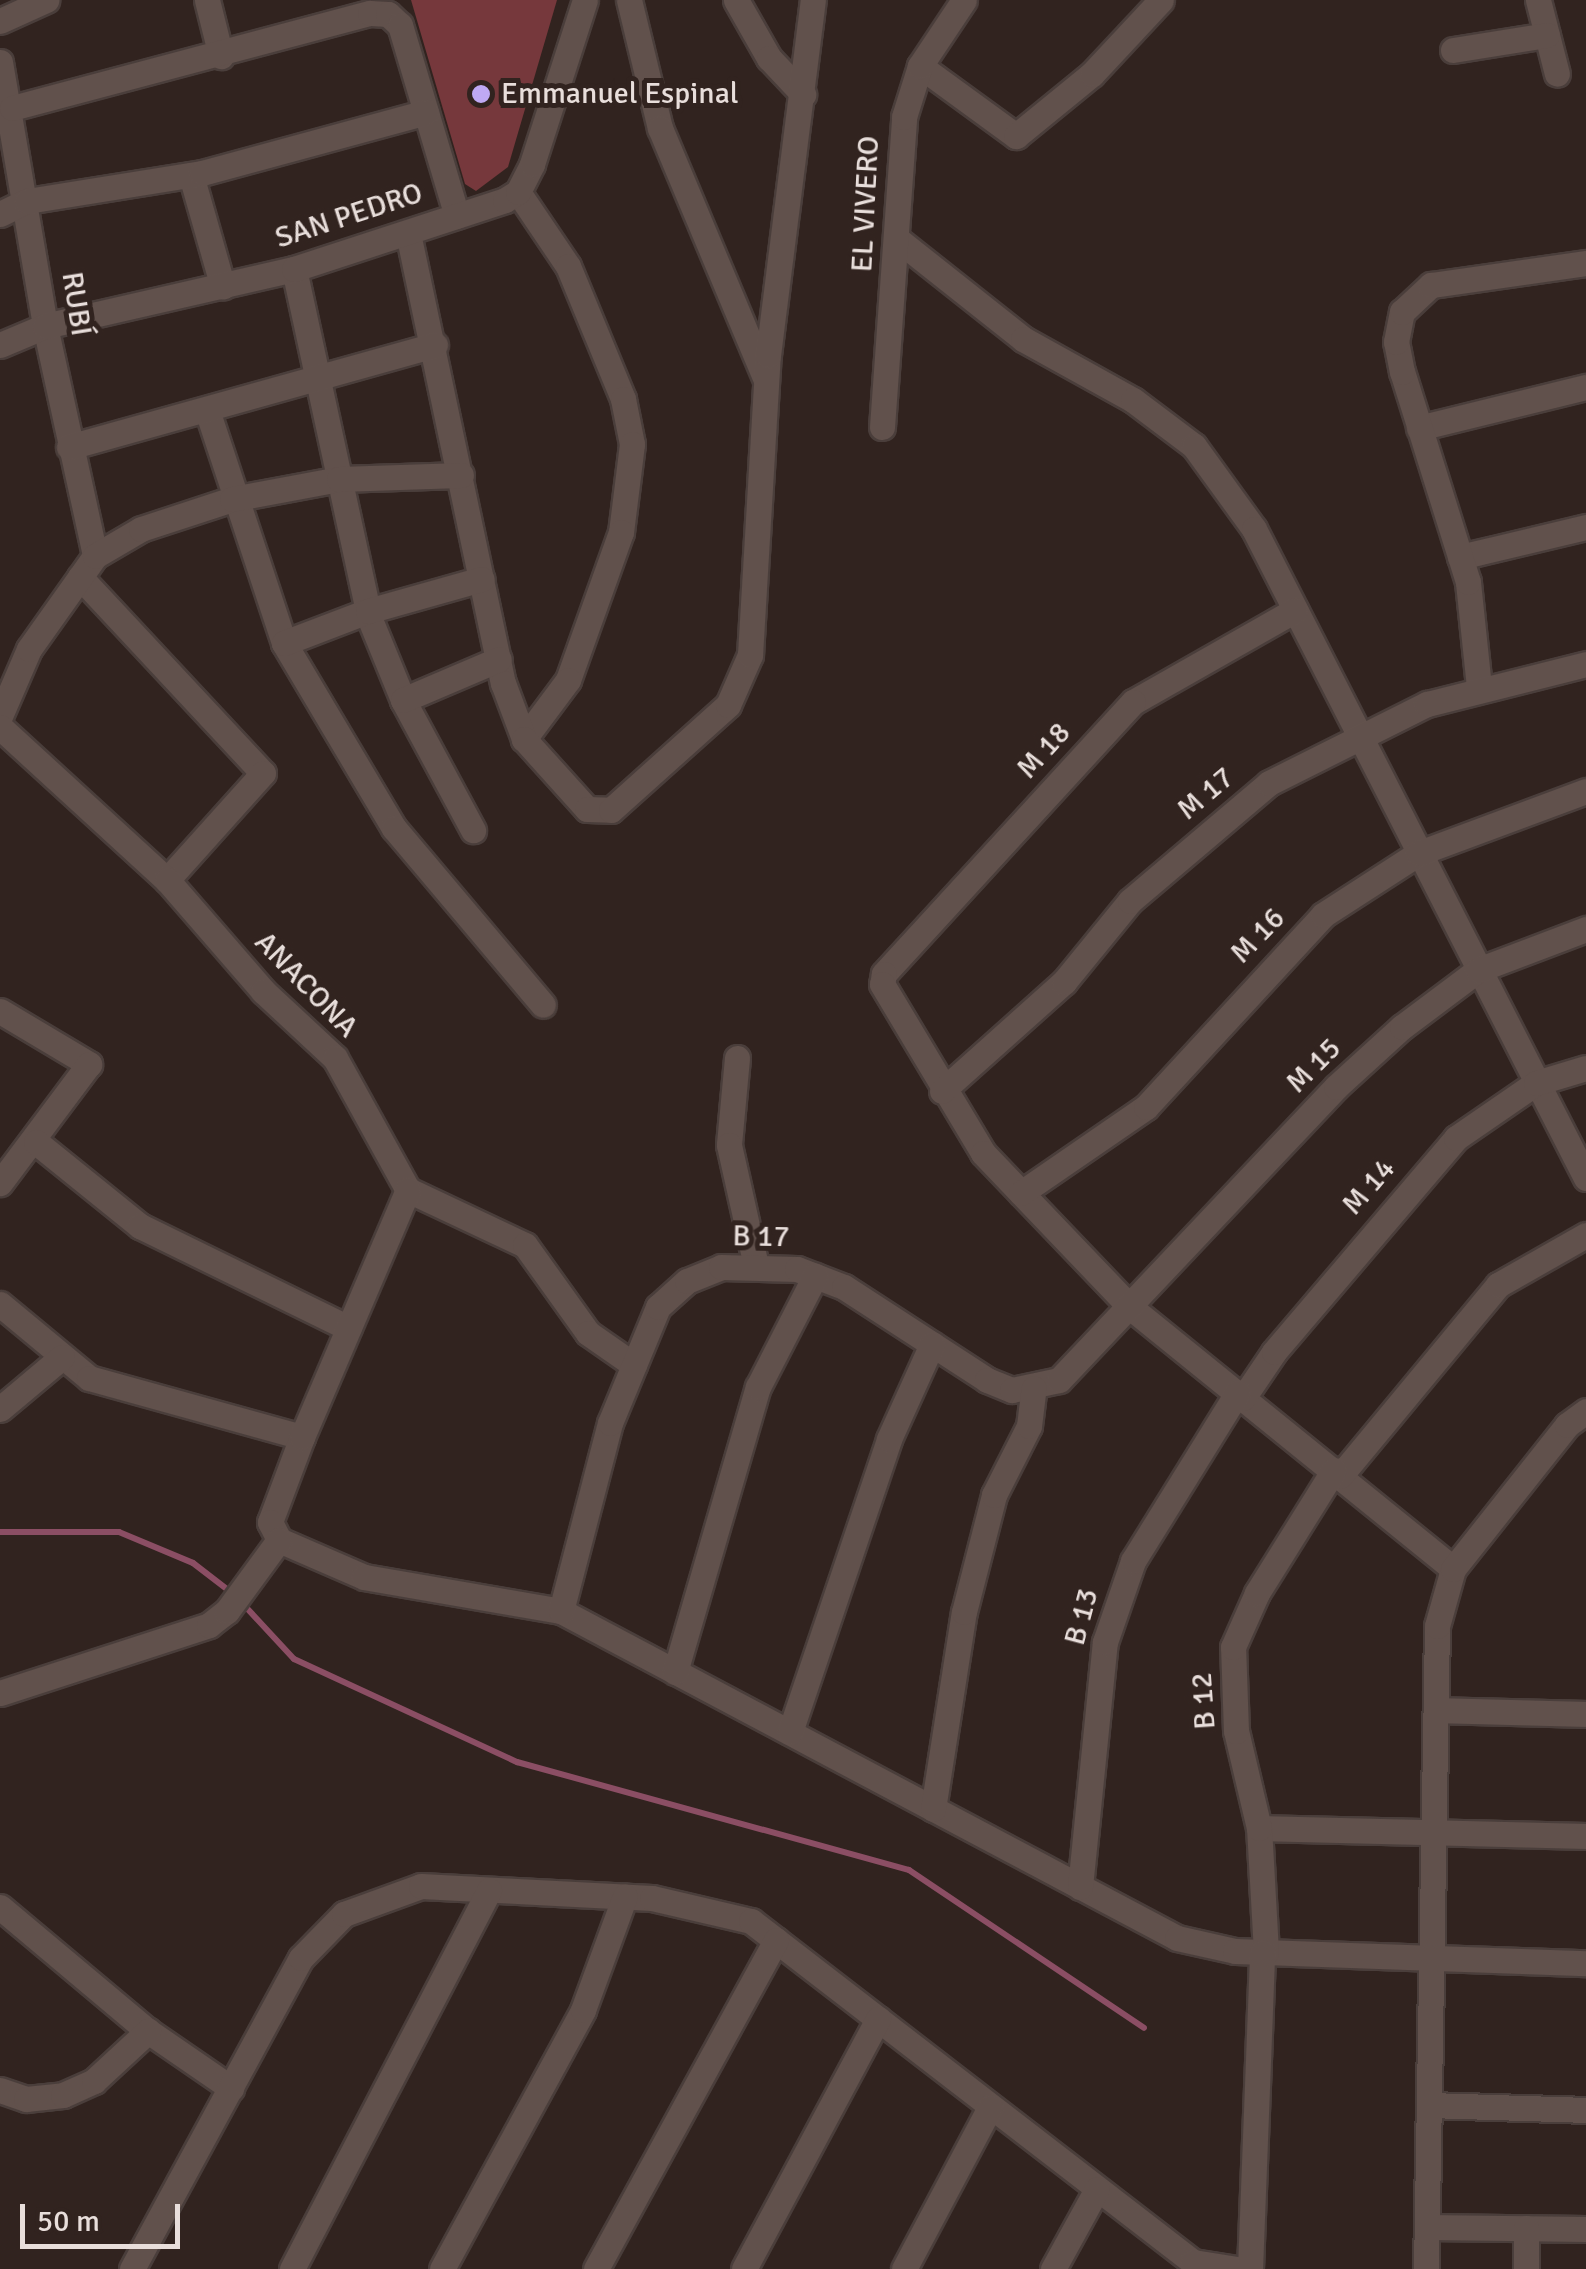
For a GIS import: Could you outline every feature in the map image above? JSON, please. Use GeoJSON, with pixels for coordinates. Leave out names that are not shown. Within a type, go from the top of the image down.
{"type":"FeatureCollection","features":[{"type":"Feature","properties":{"kind":"street"},"geometry":{"type":"LineString","coordinates":[[0,21],[46,0]]}},
{"type":"Feature","properties":{"kind":"street"},"geometry":{"type":"LineString","coordinates":[[208,0],[221,56]]}},
{"type":"Feature","properties":{"kind":"street"},"geometry":{"type":"LineString","coordinates":[[524,739],[546,716],[575,662],[621,532],[632,444],[624,399],[568,266],[518,192],[585,0]]}},
{"type":"Feature","properties":{"kind":"street"},"geometry":{"type":"LineString","coordinates":[[629,0],[660,128],[766,381]]}},
{"type":"Feature","properties":{"kind":"street"},"geometry":{"type":"LineString","coordinates":[[736,0],[769,58],[803,94]]}},
{"type":"Feature","properties":{"kind":"street"},"geometry":{"type":"LineString","coordinates":[[408,233],[499,660],[524,739],[586,809],[611,810],[728,704],[750,655],[766,381],[813,0]]}},
{"type":"Feature","properties":{"kind":"street","name":"EL VIVERO"},"geometry":{"type":"LineString","coordinates":[[882,427],[904,116],[920,66],[964,0]]}},
{"type":"Feature","properties":{"kind":"street"},"geometry":{"type":"LineString","coordinates":[[920,66],[1016,136],[1092,74],[1161,0]]}},
{"type":"Feature","properties":{"kind":"street"},"geometry":{"type":"LineString","coordinates":[[1538,0],[1556,74]]}},
{"type":"Feature","properties":{"kind":"street"},"geometry":{"type":"LineString","coordinates":[[12,108],[221,56],[370,13],[388,14],[400,24],[457,216]]}},
{"type":"Feature","properties":{"kind":"street"},"geometry":{"type":"LineString","coordinates":[[1453,50],[1547,35]]}},
{"type":"Feature","properties":{"kind":"street","name":"RUBÍ"},"geometry":{"type":"LineString","coordinates":[[0,62],[12,108],[8,143],[27,201],[88,567]]}},
{"type":"Feature","properties":{"kind":"street"},"geometry":{"type":"LineString","coordinates":[[0,214],[27,201],[191,175],[426,112]]}},
{"type":"Feature","properties":{"kind":"street"},"geometry":{"type":"LineString","coordinates":[[191,175],[223,287]]}},
{"type":"Feature","properties":{"kind":"street","name":"SAN PEDRO"},"geometry":{"type":"LineString","coordinates":[[0,346],[45,326],[294,269],[408,233],[518,192]]}},
{"type":"Feature","properties":{"kind":"street"},"geometry":{"type":"LineString","coordinates":[[897,239],[1023,339],[1133,400],[1194,446],[1254,530],[1586,1178]]}},
{"type":"Feature","properties":{"kind":"street"},"geometry":{"type":"LineString","coordinates":[[1479,687],[1460,557],[1396,342],[1402,312],[1431,286],[1586,263]]}},
{"type":"Feature","properties":{"kind":"street"},"geometry":{"type":"LineString","coordinates":[[294,269],[368,611],[403,700],[473,830]]}},
{"type":"Feature","properties":{"kind":"street"},"geometry":{"type":"LineString","coordinates":[[69,447],[435,346]]}},
{"type":"Feature","properties":{"kind":"street"},"geometry":{"type":"LineString","coordinates":[[1419,428],[1586,387]]}},
{"type":"Feature","properties":{"kind":"street"},"geometry":{"type":"LineString","coordinates":[[206,410],[232,499],[284,643],[394,828],[543,1005]]}},
{"type":"Feature","properties":{"kind":"street"},"geometry":{"type":"LineString","coordinates":[[0,716],[29,648],[88,567],[141,530],[232,499],[339,479],[461,475]]}},
{"type":"Feature","properties":{"kind":"street"},"geometry":{"type":"LineString","coordinates":[[1460,557],[1586,528]]}},
{"type":"Feature","properties":{"kind":"street"},"geometry":{"type":"LineString","coordinates":[[88,567],[263,772],[167,880]]}},
{"type":"Feature","properties":{"kind":"street"},"geometry":{"type":"LineString","coordinates":[[284,643],[368,611],[482,580]]}},
{"type":"Feature","properties":{"kind":"street","name":"M 18"},"geometry":{"type":"LineString","coordinates":[[942,1091],[882,984],[884,974],[1133,702],[1295,610]]}},
{"type":"Feature","properties":{"kind":"street"},"geometry":{"type":"LineString","coordinates":[[403,700],[499,660]]}},
{"type":"Feature","properties":{"kind":"street","name":"M 17"},"geometry":{"type":"LineString","coordinates":[[942,1091],[1064,982],[1144,889],[1270,783],[1359,735],[1479,687],[1586,664]]}},
{"type":"Feature","properties":{"kind":"street","name":"ANACONA"},"geometry":{"type":"LineString","coordinates":[[0,727],[167,880],[263,991],[335,1058],[408,1190]]}},
{"type":"Feature","properties":{"kind":"street","name":"M 16"},"geometry":{"type":"LineString","coordinates":[[1021,1193],[1146,1108],[1323,915],[1419,853],[1586,791]]}},
{"type":"Feature","properties":{"kind":"street","name":"M 15"},"geometry":{"type":"LineString","coordinates":[[1130,1307],[1336,1087],[1478,970],[1586,930]]}},
{"type":"Feature","properties":{"kind":"street"},"geometry":{"type":"LineString","coordinates":[[0,1011],[89,1064],[36,1142],[0,1183]]}},
{"type":"Feature","properties":{"kind":"street"},"geometry":{"type":"LineString","coordinates":[[738,1058],[729,1145],[756,1266]]}},
{"type":"Feature","properties":{"kind":"street","name":"M 14"},"geometry":{"type":"LineString","coordinates":[[1240,1396],[1456,1138],[1536,1083],[1586,1068]]}},
{"type":"Feature","properties":{"kind":"street"},"geometry":{"type":"LineString","coordinates":[[942,1091],[982,1153],[1130,1307],[1453,1569]]}},
{"type":"Feature","properties":{"kind":"street"},"geometry":{"type":"LineString","coordinates":[[36,1142],[140,1226],[348,1328]]}},
{"type":"Feature","properties":{"kind":"street"},"geometry":{"type":"LineString","coordinates":[[634,1366],[588,1334],[525,1245],[408,1190],[270,1522],[278,1540],[364,1577],[560,1611],[1176,1938],[1264,1952],[1586,1963]]}},
{"type":"Feature","properties":{"kind":"street","name":"B 12"},"geometry":{"type":"LineString","coordinates":[[1250,2269],[1264,1952],[1259,1828],[1236,1731],[1233,1647],[1257,1593],[1337,1473],[1498,1285],[1586,1235]]}},
{"type":"Feature","properties":{"kind":"street","name":"B 17"},"geometry":{"type":"LineString","coordinates":[[560,1611],[610,1423],[658,1307],[687,1280],[721,1267],[756,1266],[815,1276],[987,1380],[1012,1390],[1034,1388]]}},
{"type":"Feature","properties":{"kind":"street"},"geometry":{"type":"LineString","coordinates":[[675,1672],[758,1387],[815,1276]]}},
{"type":"Feature","properties":{"kind":"street"},"geometry":{"type":"LineString","coordinates":[[0,1304],[88,1378],[302,1438]]}},
{"type":"Feature","properties":{"kind":"street"},"geometry":{"type":"LineString","coordinates":[[933,1808],[964,1612],[994,1495],[1029,1426],[1034,1388],[1059,1380],[1130,1307]]}},
{"type":"Feature","properties":{"kind":"street"},"geometry":{"type":"LineString","coordinates":[[790,1732],[890,1439],[932,1344]]}},
{"type":"Feature","properties":{"kind":"street"},"geometry":{"type":"LineString","coordinates":[[0,1409],[62,1358]]}},
{"type":"Feature","properties":{"kind":"street","name":"B 13"},"geometry":{"type":"LineString","coordinates":[[1080,1887],[1105,1642],[1132,1561],[1240,1396]]}},
{"type":"Feature","properties":{"kind":"street"},"geometry":{"type":"LineString","coordinates":[[1426,2269],[1437,1626],[1453,1569],[1567,1425],[1586,1411]]}},
{"type":"Feature","properties":{"kind":"street"},"geometry":{"type":"LineString","coordinates":[[0,1693],[208,1625],[228,1611],[278,1540]]}},
{"type":"Feature","properties":{"kind":"street"},"geometry":{"type":"LineString","coordinates":[[1436,1710],[1586,1714]]}},
{"type":"Feature","properties":{"kind":"street"},"geometry":{"type":"LineString","coordinates":[[1259,1828],[1586,1836]]}},
{"type":"Feature","properties":{"kind":"street"},"geometry":{"type":"LineString","coordinates":[[132,2269],[301,1958],[344,1914],[421,1886],[624,1896],[751,1921],[1194,2262],[1237,2269]]}},
{"type":"Feature","properties":{"kind":"street"},"geometry":{"type":"LineString","coordinates":[[292,2269],[489,1890]]}},
{"type":"Feature","properties":{"kind":"street"},"geometry":{"type":"LineString","coordinates":[[442,2269],[583,2010],[624,1896]]}},
{"type":"Feature","properties":{"kind":"street"},"geometry":{"type":"LineString","coordinates":[[0,1907],[148,2031],[231,2088]]}},
{"type":"Feature","properties":{"kind":"street"},"geometry":{"type":"LineString","coordinates":[[596,2269],[776,1940]]}},
{"type":"Feature","properties":{"kind":"street"},"geometry":{"type":"LineString","coordinates":[[744,2269],[878,2019]]}},
{"type":"Feature","properties":{"kind":"street"},"geometry":{"type":"LineString","coordinates":[[0,2090],[26,2100],[63,2095],[94,2081],[148,2031]]}},
{"type":"Feature","properties":{"kind":"street"},"geometry":{"type":"LineString","coordinates":[[1429,2105],[1586,2110]]}},
{"type":"Feature","properties":{"kind":"street"},"geometry":{"type":"LineString","coordinates":[[904,2269],[990,2107]]}},
{"type":"Feature","properties":{"kind":"street"},"geometry":{"type":"LineString","coordinates":[[1053,2269],[1097,2189]]}},
{"type":"Feature","properties":{"kind":"street"},"geometry":{"type":"LineString","coordinates":[[1427,2227],[1586,2229]]}},
{"type":"Feature","properties":{"kind":"street"},"geometry":{"type":"LineString","coordinates":[[1526,2228],[1526,2269]]}},
{"type":"Feature","properties":{"kind":"building","name":"Emmanuel Espinal"},"geometry":{"type":"Polygon","coordinates":[[[411,0],[557,0],[508,167],[476,191],[465,184],[411,0]]]}},
{"type":"Feature","properties":{"kind":"waterway"},"geometry":{"type":"LineString","coordinates":[[0,1532],[119,1532],[193,1563],[232,1593]]}},
{"type":"Feature","properties":{"kind":"waterway"},"geometry":{"type":"LineString","coordinates":[[243,1604],[294,1659],[517,1762],[909,1870],[1144,2028]]}},
{"type":"Feature","properties":{"kind":"place","name":"Emmanuel Espinal"},"geometry":{"type":"Point","coordinates":[481,94]}}]}
